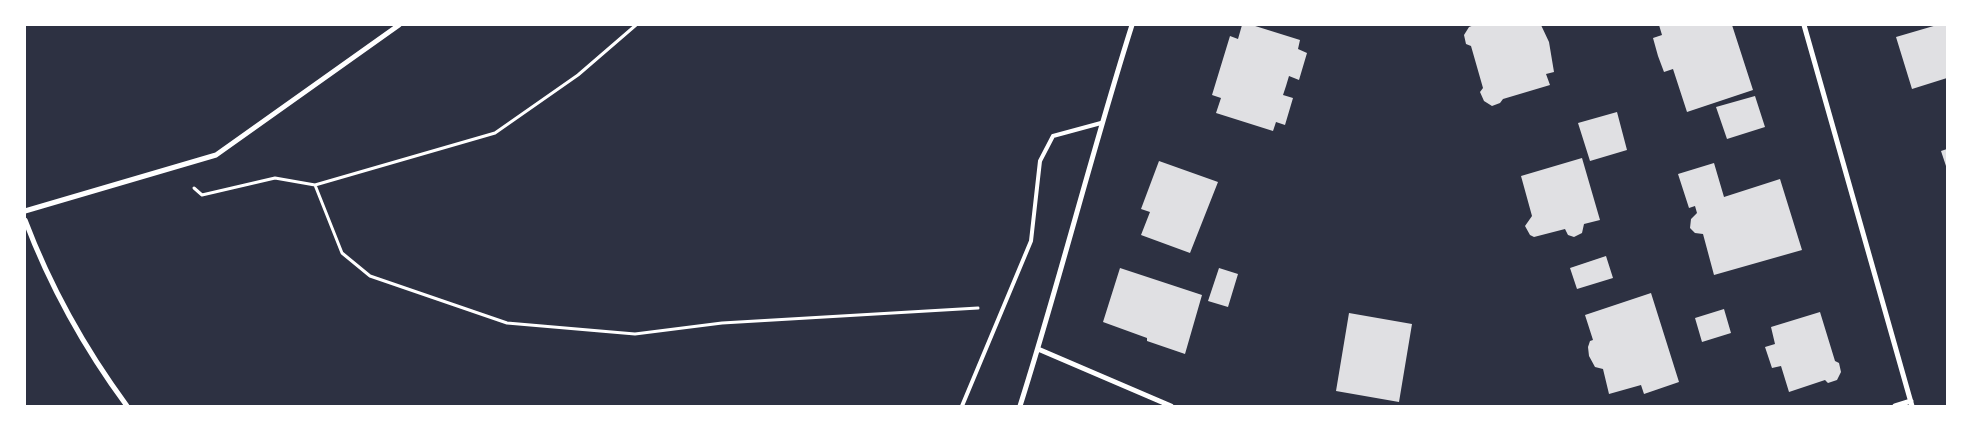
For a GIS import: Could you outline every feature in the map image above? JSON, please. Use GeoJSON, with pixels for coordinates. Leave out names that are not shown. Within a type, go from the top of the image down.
{"type":"FeatureCollection","features":[{"type":"Feature","properties":{"kind":"street"},"geometry":{"type":"LineString","coordinates":[[25,211],[216,155],[399,25]]}},
{"type":"Feature","properties":{"kind":"street"},"geometry":{"type":"LineString","coordinates":[[1020,406],[1038,349],[1101,123],[1132,25]]}},
{"type":"Feature","properties":{"kind":"street"},"geometry":{"type":"LineString","coordinates":[[1804,25],[1912,404],[1895,406]]}},
{"type":"Feature","properties":{"kind":"street"},"geometry":{"type":"LineString","coordinates":[[25,220],[42,265],[73,323],[127,406]]}},
{"type":"Feature","properties":{"kind":"street"},"geometry":{"type":"LineString","coordinates":[[1038,349],[1171,406]]}},
{"type":"Feature","properties":{"kind":"lane"},"geometry":{"type":"LineString","coordinates":[[962,406],[1031,241],[1040,161],[1053,136],[1101,123]]}},
{"type":"Feature","properties":{"kind":"path"},"geometry":{"type":"LineString","coordinates":[[169,168],[202,195],[275,178],[315,185],[495,134],[578,75],[636,25]]}},
{"type":"Feature","properties":{"kind":"path"},"geometry":{"type":"LineString","coordinates":[[315,185],[342,253],[370,276],[507,323],[635,334],[722,323],[1004,306]]}},
{"type":"Feature","properties":{"kind":"building"},"geometry":{"type":"Polygon","coordinates":[[[1242,25],[1252,25],[1300,40],[1298,49],[1307,53],[1299,80],[1289,76],[1283,95],[1293,98],[1285,125],[1276,122],[1273,131],[1216,113],[1221,98],[1212,95],[1230,36],[1238,39],[1242,25]]]}},
{"type":"Feature","properties":{"kind":"building"},"geometry":{"type":"Polygon","coordinates":[[[1474,25],[1541,25],[1549,42],[1554,72],[1546,74],[1550,85],[1503,99],[1500,103],[1492,106],[1484,101],[1480,92],[1483,88],[1471,46],[1466,44],[1464,35],[1469,27],[1474,25]]]}},
{"type":"Feature","properties":{"kind":"building"},"geometry":{"type":"Polygon","coordinates":[[[1659,25],[1732,25],[1753,90],[1687,112],[1673,69],[1664,72],[1658,56],[1653,38],[1662,35],[1659,25]]]}},
{"type":"Feature","properties":{"kind":"building"},"geometry":{"type":"Polygon","coordinates":[[[1937,25],[1947,25],[1947,78],[1912,89],[1896,37],[1937,25]]]}},
{"type":"Feature","properties":{"kind":"building"},"geometry":{"type":"Polygon","coordinates":[[[1755,96],[1765,127],[1727,139],[1716,107],[1755,96]]]}},
{"type":"Feature","properties":{"kind":"building"},"geometry":{"type":"Polygon","coordinates":[[[1617,112],[1627,150],[1590,161],[1578,123],[1617,112]]]}},
{"type":"Feature","properties":{"kind":"building"},"geometry":{"type":"Polygon","coordinates":[[[1947,149],[1947,169],[1941,151],[1947,149]]]}},
{"type":"Feature","properties":{"kind":"building"},"geometry":{"type":"Polygon","coordinates":[[[1582,158],[1600,220],[1584,224],[1582,233],[1574,237],[1568,235],[1565,229],[1534,237],[1530,235],[1525,226],[1532,216],[1521,176],[1582,158]]]}},
{"type":"Feature","properties":{"kind":"building"},"geometry":{"type":"Polygon","coordinates":[[[1159,161],[1218,182],[1190,253],[1141,235],[1150,212],[1141,209],[1159,161]]]}},
{"type":"Feature","properties":{"kind":"building"},"geometry":{"type":"Polygon","coordinates":[[[1714,163],[1724,197],[1780,179],[1802,250],[1714,275],[1703,234],[1695,233],[1690,228],[1691,219],[1697,213],[1695,206],[1689,208],[1678,174],[1714,163]]]}},
{"type":"Feature","properties":{"kind":"building"},"geometry":{"type":"Polygon","coordinates":[[[1606,256],[1613,278],[1577,289],[1570,268],[1606,256]]]}},
{"type":"Feature","properties":{"kind":"building"},"geometry":{"type":"Polygon","coordinates":[[[1120,268],[1202,295],[1185,354],[1147,341],[1147,338],[1103,322],[1120,268]]]}},
{"type":"Feature","properties":{"kind":"building"},"geometry":{"type":"Polygon","coordinates":[[[1219,268],[1238,274],[1228,307],[1208,301],[1219,268]]]}},
{"type":"Feature","properties":{"kind":"building"},"geometry":{"type":"Polygon","coordinates":[[[1651,293],[1679,382],[1644,394],[1641,385],[1609,394],[1603,369],[1595,367],[1589,356],[1588,347],[1590,341],[1593,340],[1585,315],[1651,293]]]}},
{"type":"Feature","properties":{"kind":"building"},"geometry":{"type":"Polygon","coordinates":[[[1724,309],[1731,333],[1702,342],[1695,318],[1724,309]]]}},
{"type":"Feature","properties":{"kind":"building"},"geometry":{"type":"Polygon","coordinates":[[[1820,312],[1835,361],[1839,363],[1841,372],[1837,380],[1828,383],[1825,380],[1789,392],[1781,366],[1772,368],[1765,347],[1775,344],[1771,327],[1820,312]]]}},
{"type":"Feature","properties":{"kind":"building"},"geometry":{"type":"Polygon","coordinates":[[[1349,313],[1412,324],[1399,402],[1336,391],[1349,313]]]}}]}
